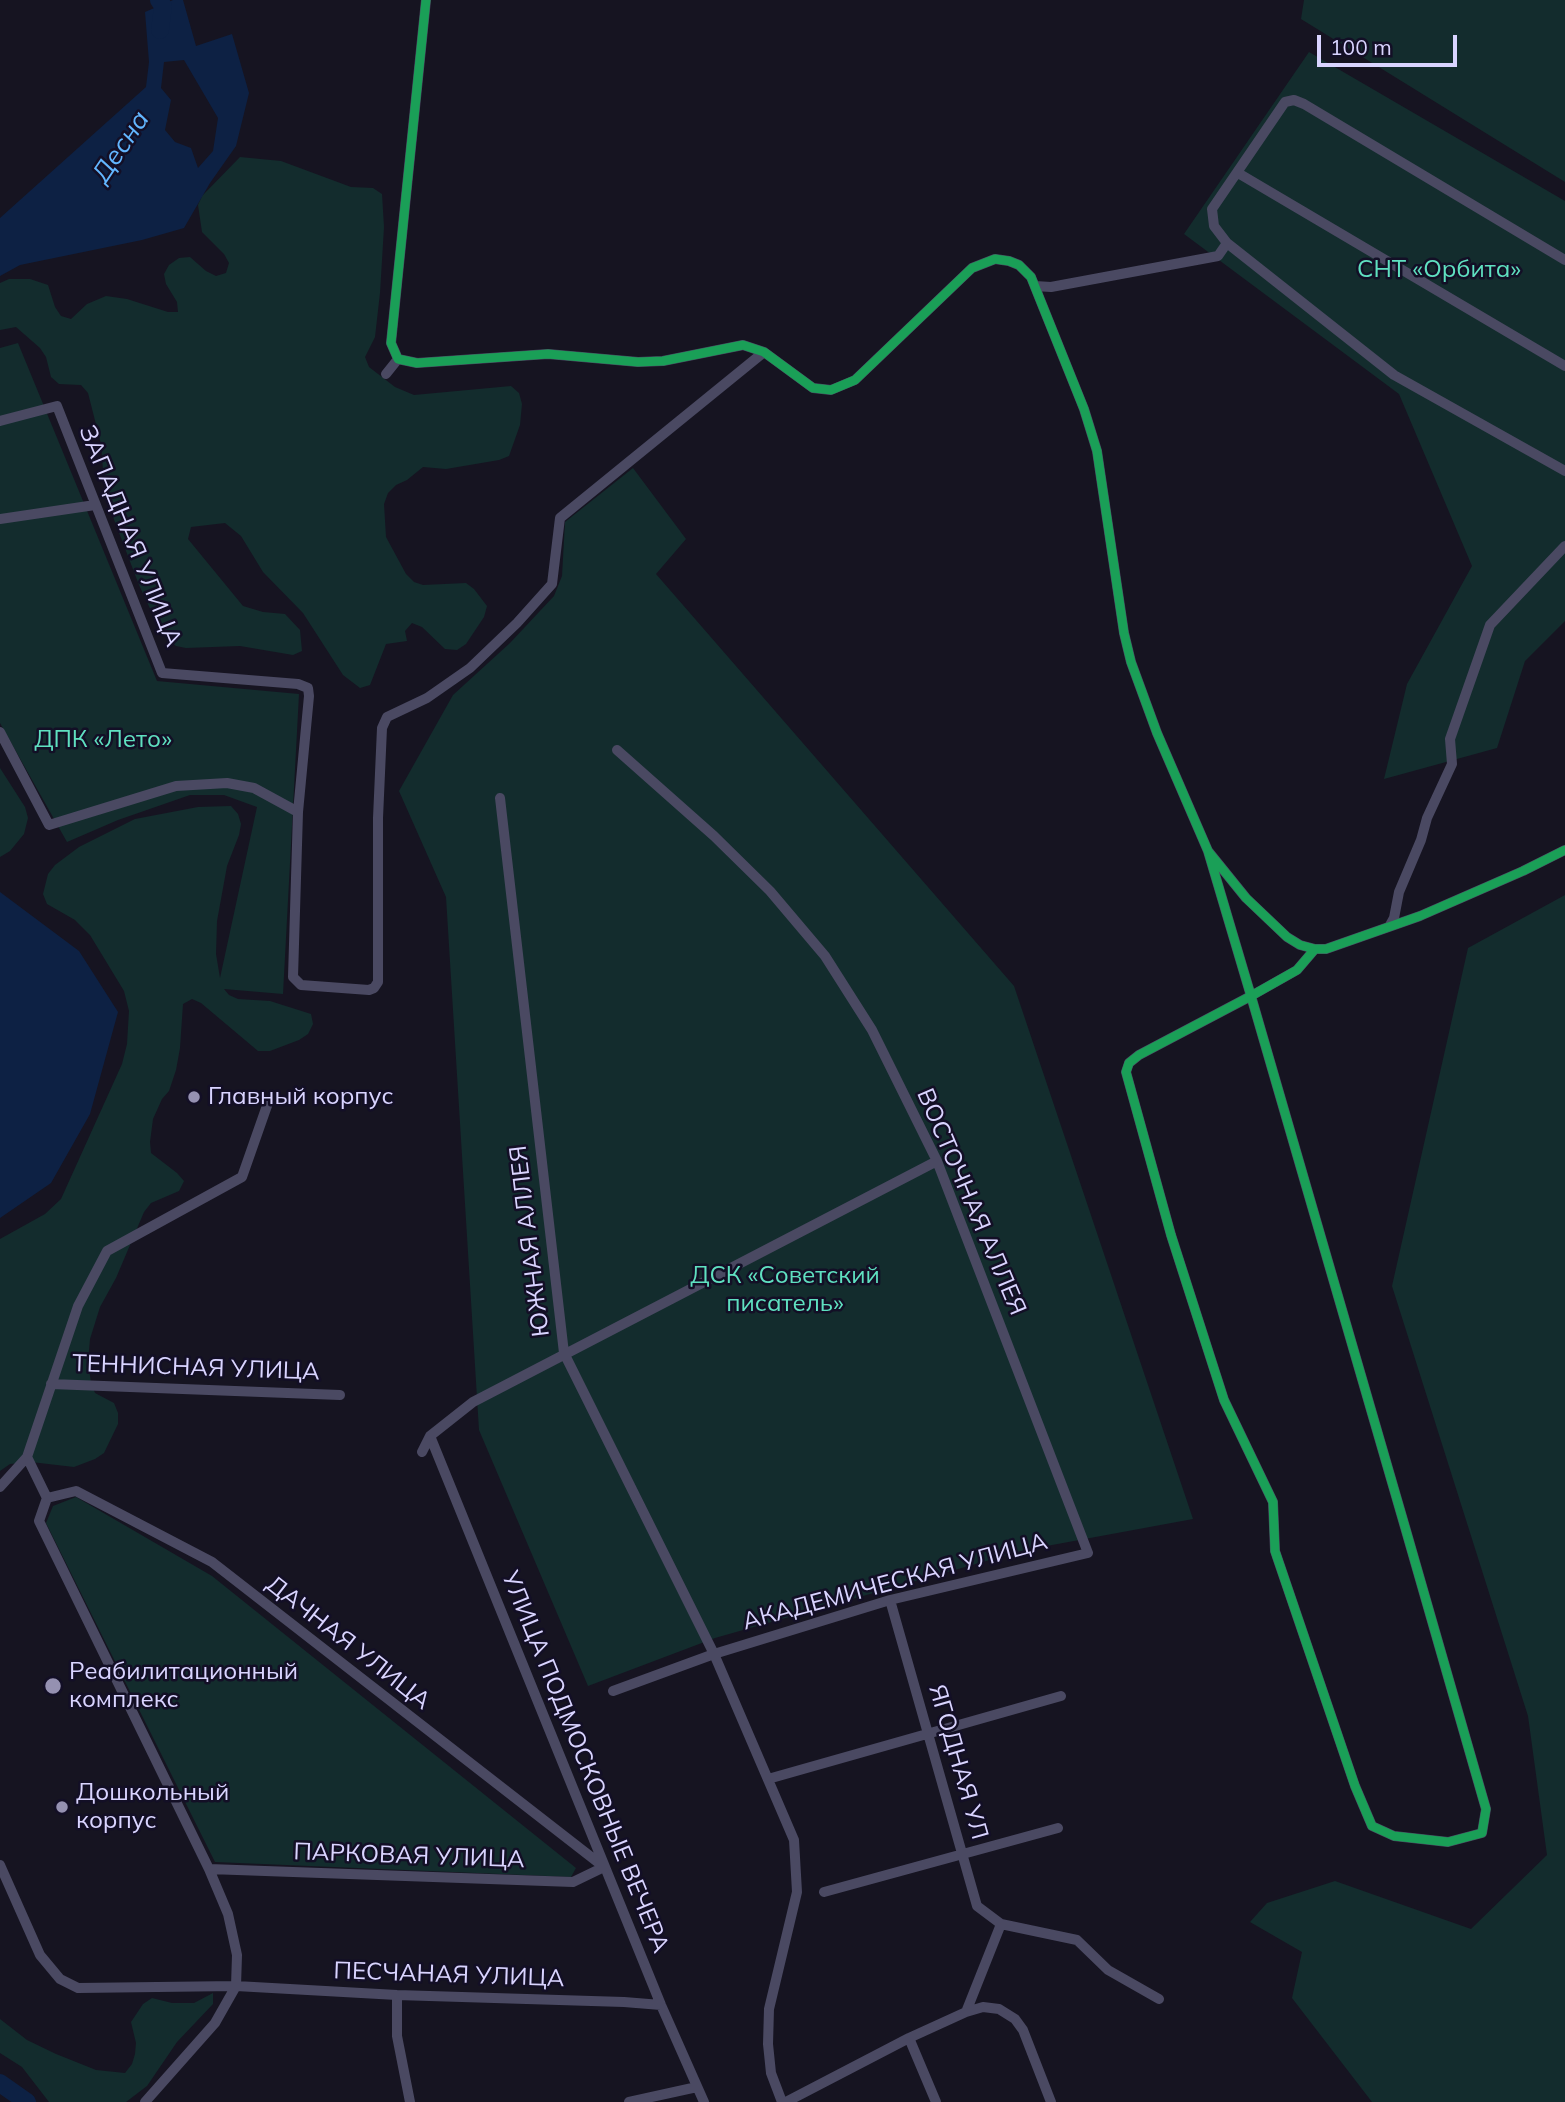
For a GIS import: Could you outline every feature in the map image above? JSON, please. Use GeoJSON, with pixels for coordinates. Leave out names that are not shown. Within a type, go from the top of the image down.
{"type":"FeatureCollection","features":[{"type":"Feature","properties":{"kind":"street"},"geometry":{"type":"LineString","coordinates":[[398,359],[391,344],[426,0]]}},
{"type":"Feature","properties":{"kind":"street"},"geometry":{"type":"LineString","coordinates":[[1565,260],[1294,100],[1285,102],[1212,209],[1214,226],[1227,243],[1394,375],[1565,471]]}},
{"type":"Feature","properties":{"kind":"street"},"geometry":{"type":"LineString","coordinates":[[1238,173],[1565,366]]}},
{"type":"Feature","properties":{"kind":"street"},"geometry":{"type":"LineString","coordinates":[[1035,286],[1051,286],[1218,256],[1227,243]]}},
{"type":"Feature","properties":{"kind":"street"},"geometry":{"type":"LineString","coordinates":[[398,359],[416,363],[548,354],[638,362],[743,345],[764,352],[813,388],[831,390],[855,380],[972,268],[995,259],[1009,261],[1026,270],[1035,286],[1084,409],[1097,452],[1118,598],[1131,662],[1157,733],[1208,851],[1251,996],[1486,1809],[1482,1833],[1448,1842],[1394,1836],[1372,1826],[1355,1786],[1275,1551],[1273,1502],[1224,1400],[1171,1235],[1135,1113],[1126,1072],[1129,1063],[1139,1055],[1251,996],[1297,970],[1315,949]]}},
{"type":"Feature","properties":{"kind":"street"},"geometry":{"type":"LineString","coordinates":[[0,732],[48,825],[176,786],[228,783],[254,788],[298,813],[293,977],[300,985],[369,990],[374,988],[378,982],[378,818],[382,728],[387,717],[427,698],[470,668],[517,623],[552,584],[560,518],[764,352]]}},
{"type":"Feature","properties":{"kind":"street"},"geometry":{"type":"LineString","coordinates":[[386,374],[398,359]]}},
{"type":"Feature","properties":{"kind":"street","name":"ЗАПАДНАЯ УЛИЦА"},"geometry":{"type":"LineString","coordinates":[[0,421],[57,406],[162,673],[298,684],[307,688],[309,696],[298,813]]}},
{"type":"Feature","properties":{"kind":"street"},"geometry":{"type":"LineString","coordinates":[[0,519],[95,505]]}},
{"type":"Feature","properties":{"kind":"street"},"geometry":{"type":"LineString","coordinates":[[1389,927],[1427,818],[1452,764],[1450,739],[1490,625],[1565,546]]}},
{"type":"Feature","properties":{"kind":"street","name":"ВОСТОЧНАЯ АЛЛЕЯ"},"geometry":{"type":"LineString","coordinates":[[617,750],[714,836],[770,891],[825,957],[872,1030],[937,1161],[1088,1553]]}},
{"type":"Feature","properties":{"kind":"street","name":"ЮЖНАЯ АЛЛЕЯ"},"geometry":{"type":"LineString","coordinates":[[500,798],[564,1353],[712,1650],[794,1840],[797,1892],[769,2009],[771,2073],[784,2102]]}},
{"type":"Feature","properties":{"kind":"street"},"geometry":{"type":"LineString","coordinates":[[1208,851],[1246,898],[1280,930],[1300,945],[1315,949],[1336,947],[1389,927],[1523,872],[1565,850]]}},
{"type":"Feature","properties":{"kind":"street"},"geometry":{"type":"LineString","coordinates":[[0,1487],[27,1457],[78,1306],[107,1251],[242,1177],[269,1100]]}},
{"type":"Feature","properties":{"kind":"street"},"geometry":{"type":"LineString","coordinates":[[422,1452],[430,1436],[473,1402],[937,1161]]}},
{"type":"Feature","properties":{"kind":"street","name":"ТЕННИСНАЯ УЛИЦА"},"geometry":{"type":"LineString","coordinates":[[51,1384],[340,1395]]}},
{"type":"Feature","properties":{"kind":"street","name":"УЛИЦА ПОДМОСКОВНЫЕ ВЕЧЕРА"},"geometry":{"type":"LineString","coordinates":[[430,1436],[604,1867],[704,2102]]}},
{"type":"Feature","properties":{"kind":"street"},"geometry":{"type":"LineString","coordinates":[[27,1457],[47,1498],[39,1521],[209,1869],[228,1914],[237,1955],[236,1986],[215,2023],[145,2102]]}},
{"type":"Feature","properties":{"kind":"street","name":"ДАЧНАЯ УЛИЦА"},"geometry":{"type":"LineString","coordinates":[[47,1498],[76,1491],[212,1562],[604,1867]]}},
{"type":"Feature","properties":{"kind":"street","name":"АКАДЕМИЧЕСКАЯ УЛИЦА"},"geometry":{"type":"LineString","coordinates":[[613,1691],[712,1650],[890,1600],[1088,1553]]}},
{"type":"Feature","properties":{"kind":"street","name":"ЯГОДНАЯ УЛ"},"geometry":{"type":"LineString","coordinates":[[890,1600],[977,1906],[1001,1924]]}},
{"type":"Feature","properties":{"kind":"street"},"geometry":{"type":"LineString","coordinates":[[768,1779],[1061,1696]]}},
{"type":"Feature","properties":{"kind":"street"},"geometry":{"type":"LineString","coordinates":[[824,1892],[1058,1828]]}},
{"type":"Feature","properties":{"kind":"street","name":"ПЕСЧАНАЯ УЛИЦА"},"geometry":{"type":"LineString","coordinates":[[0,1865],[40,1955],[60,1979],[78,1988],[236,1986],[661,2005]]}},
{"type":"Feature","properties":{"kind":"street","name":"ПАРКОВАЯ УЛИЦА"},"geometry":{"type":"LineString","coordinates":[[209,1869],[573,1882],[604,1867]]}},
{"type":"Feature","properties":{"kind":"street"},"geometry":{"type":"LineString","coordinates":[[966,2012],[1001,1924],[1077,1940],[1108,1970],[1159,1999]]}},
{"type":"Feature","properties":{"kind":"street"},"geometry":{"type":"LineString","coordinates":[[397,1995],[397,2036],[410,2102]]}},
{"type":"Feature","properties":{"kind":"street"},"geometry":{"type":"LineString","coordinates":[[784,2102],[909,2038],[983,2007],[999,2009],[1015,2019],[1027,2040],[1051,2102]]}},
{"type":"Feature","properties":{"kind":"street"},"geometry":{"type":"LineString","coordinates":[[909,2038],[936,2102]]}},
{"type":"Feature","properties":{"kind":"street"},"geometry":{"type":"LineString","coordinates":[[629,2102],[697,2087]]}},
{"type":"Feature","properties":{"kind":"green space"},"geometry":{"type":"Polygon","coordinates":[[[1304,0],[1565,0],[1565,182],[1301,19],[1304,0]]]}},
{"type":"Feature","properties":{"kind":"green space","name":"СНТ «Орбита»"},"geometry":{"type":"Polygon","coordinates":[[[1309,52],[1565,201],[1565,621],[1525,661],[1497,748],[1384,779],[1407,684],[1472,566],[1399,394],[1184,234],[1309,52]]]}},
{"type":"Feature","properties":{"kind":"green space"},"geometry":{"type":"Polygon","coordinates":[[[240,157],[281,161],[351,187],[373,188],[382,194],[384,227],[380,293],[375,337],[365,357],[369,367],[395,387],[414,395],[511,386],[519,393],[522,404],[520,425],[509,456],[446,469],[423,467],[396,485],[388,493],[384,504],[386,537],[406,574],[414,582],[423,585],[466,583],[487,606],[484,617],[466,644],[457,650],[445,649],[422,627],[412,623],[405,631],[407,641],[386,644],[370,685],[360,688],[343,675],[303,613],[263,572],[241,536],[225,523],[191,527],[188,539],[243,606],[263,612],[285,614],[300,630],[302,651],[293,655],[240,646],[186,648],[176,646],[168,640],[161,632],[139,585],[105,496],[101,444],[88,393],[81,385],[59,384],[51,377],[46,357],[40,348],[16,327],[0,330],[0,283],[9,279],[30,279],[48,285],[61,316],[71,319],[87,304],[106,296],[127,299],[168,312],[178,312],[177,302],[166,284],[164,274],[169,265],[179,258],[190,257],[216,276],[226,273],[229,263],[224,254],[202,232],[198,205],[202,196],[240,157]]]}},
{"type":"Feature","properties":{"kind":"green space","name":"ДПК «Лето»"},"geometry":{"type":"Polygon","coordinates":[[[18,343],[157,681],[299,694],[283,994],[224,989],[238,999],[270,1001],[311,1014],[313,1024],[308,1034],[299,1040],[270,1051],[258,1051],[201,1003],[192,999],[183,1004],[176,1070],[169,1091],[162,1099],[153,1119],[150,1142],[151,1153],[184,1181],[179,1191],[151,1203],[144,1212],[116,1278],[100,1307],[90,1339],[88,1361],[91,1383],[95,1393],[114,1403],[118,1424],[104,1453],[95,1459],[74,1467],[31,1462],[10,1464],[0,1471],[0,1239],[45,1214],[61,1199],[122,1064],[127,1044],[129,1011],[124,991],[90,935],[75,920],[47,904],[43,894],[48,874],[55,865],[79,847],[135,819],[198,807],[231,806],[238,814],[241,824],[227,866],[217,921],[216,954],[220,978],[257,807],[224,795],[190,795],[118,820],[67,842],[0,723],[0,348],[18,343]]]}},
{"type":"Feature","properties":{"kind":"green space","name":"ДСК «Советский писатель»"},"geometry":{"type":"Polygon","coordinates":[[[633,468],[686,539],[656,574],[1014,986],[1193,1519],[1025,1550],[715,1638],[588,1686],[479,1430],[446,897],[399,791],[453,695],[510,643],[554,596],[562,576],[565,522],[633,468]]]}},
{"type":"Feature","properties":{"kind":"green space"},"geometry":{"type":"Polygon","coordinates":[[[0,768],[25,807],[28,818],[24,834],[10,851],[0,857],[0,768]]]}},
{"type":"Feature","properties":{"kind":"green space"},"geometry":{"type":"Polygon","coordinates":[[[1565,895],[1565,2102],[1372,2102],[1292,1998],[1302,1952],[1250,1922],[1267,1903],[1335,1881],[1471,1929],[1547,1855],[1528,1716],[1392,1286],[1468,948],[1565,895]]]}},
{"type":"Feature","properties":{"kind":"green space"},"geometry":{"type":"Polygon","coordinates":[[[76,1497],[212,1576],[576,1868],[571,1877],[215,1862],[46,1523],[53,1506],[76,1497]]]}},
{"type":"Feature","properties":{"kind":"green space"},"geometry":{"type":"Polygon","coordinates":[[[213,1993],[213,2004],[177,2042],[147,2086],[126,2102],[49,2102],[22,2067],[0,2053],[0,2019],[27,2040],[56,2054],[96,2070],[125,2073],[135,2054],[136,2043],[131,2022],[143,2004],[152,1998],[172,2003],[194,2003],[213,1993]]]}},
{"type":"Feature","properties":{"kind":"water"},"geometry":{"type":"Polygon","coordinates":[[[173,0],[183,0],[196,46],[232,34],[249,93],[236,146],[210,183],[184,228],[142,240],[20,265],[0,276],[0,218],[146,87],[149,62],[145,12],[173,0]],[[184,60],[164,62],[161,88],[171,100],[165,130],[175,142],[191,148],[198,168],[213,151],[218,118],[184,60]]]}},
{"type":"Feature","properties":{"kind":"water"},"geometry":{"type":"Polygon","coordinates":[[[0,892],[79,951],[118,1012],[90,1114],[51,1183],[0,1218],[0,892]]]}},
{"type":"Feature","properties":{"kind":"waterway","name":"Десна"},"geometry":{"type":"LineString","coordinates":[[159,0],[163,6],[160,30]]}},
{"type":"Feature","properties":{"kind":"waterway","name":"Десна"},"geometry":{"type":"LineString","coordinates":[[0,2083],[27,2102]]}},
{"type":"Feature","properties":{"kind":"cycle path"},"geometry":{"type":"LineString","coordinates":[[426,0],[391,343],[398,359],[417,363],[548,354],[638,362],[663,361],[743,345],[764,352],[813,388],[831,390],[855,380],[972,268],[995,259],[1019,265],[1031,277],[1084,409],[1097,451],[1124,633],[1131,662],[1157,733],[1208,851],[1246,898],[1287,937],[1300,945],[1326,949],[1420,916],[1565,850]]}},
{"type":"Feature","properties":{"kind":"cycle path"},"geometry":{"type":"LineString","coordinates":[[1208,851],[1251,996],[1486,1809],[1482,1833],[1448,1842],[1394,1836],[1372,1826],[1355,1786],[1275,1551],[1273,1502],[1224,1400],[1171,1235],[1126,1072],[1129,1063],[1139,1055],[1251,996],[1297,970],[1315,949]]}},
{"type":"Feature","properties":{"kind":"place","name":"Главный корпус"},"geometry":{"type":"Point","coordinates":[194,1097]}},
{"type":"Feature","properties":{"kind":"place","name":"Реабилитационный комплекс"},"geometry":{"type":"Point","coordinates":[53,1686]}},
{"type":"Feature","properties":{"kind":"place","name":"Дошкольный корпус"},"geometry":{"type":"Point","coordinates":[62,1807]}}]}
